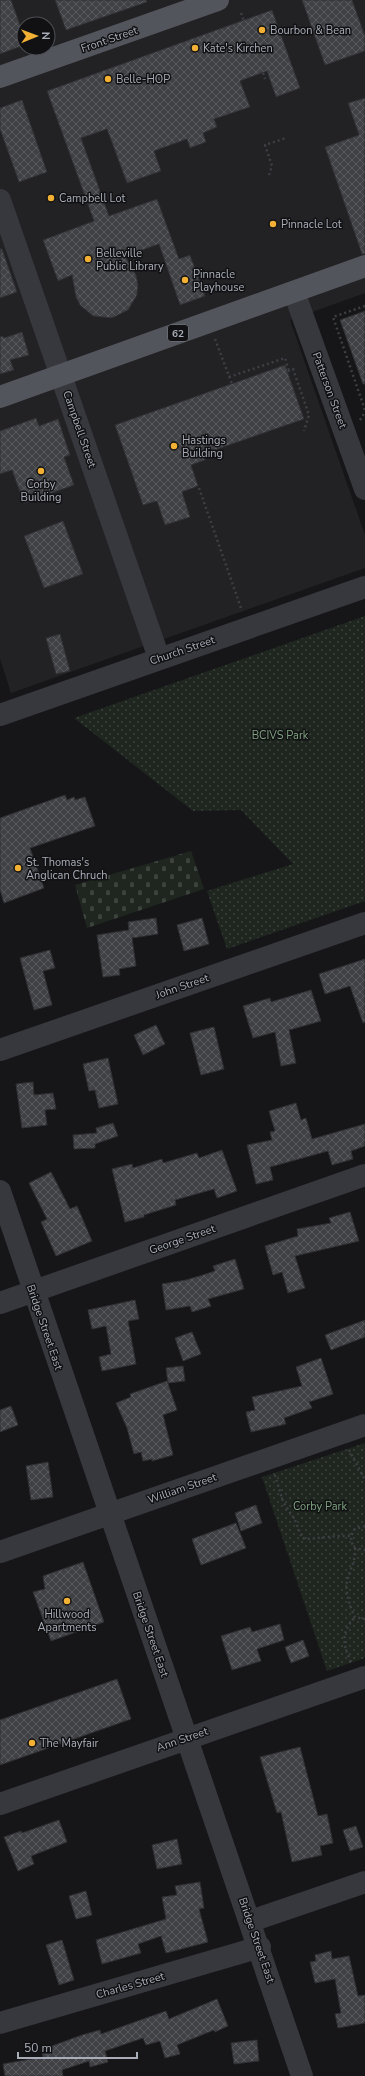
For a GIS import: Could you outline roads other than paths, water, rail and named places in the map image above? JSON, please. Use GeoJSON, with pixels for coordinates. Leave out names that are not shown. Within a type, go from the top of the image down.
{"type":"FeatureCollection","features":[{"type":"Feature","properties":{"kind":"main road","name":"Front Street"},"geometry":{"type":"LineString","coordinates":[[0,77],[218,0]]}},
{"type":"Feature","properties":{"kind":"main road","name":"62"},"geometry":{"type":"LineString","coordinates":[[0,397],[365,266]]}},
{"type":"Feature","properties":{"kind":"street","name":"Campbell Street"},"geometry":{"type":"LineString","coordinates":[[0,200],[159,658]]}},
{"type":"Feature","properties":{"kind":"street","name":"Patterson Street"},"geometry":{"type":"LineString","coordinates":[[294,292],[365,489]]}},
{"type":"Feature","properties":{"kind":"street","name":"Church Street"},"geometry":{"type":"LineString","coordinates":[[0,715],[365,586]]}},
{"type":"Feature","properties":{"kind":"street","name":"John Street"},"geometry":{"type":"LineString","coordinates":[[0,1050],[365,923]]}},
{"type":"Feature","properties":{"kind":"street","name":"George Street"},"geometry":{"type":"LineString","coordinates":[[0,1303],[365,1176]]}},
{"type":"Feature","properties":{"kind":"street","name":"Bridge Street East"},"geometry":{"type":"LineString","coordinates":[[0,1191],[186,1738],[260,1948],[302,2076]]}},
{"type":"Feature","properties":{"kind":"street","name":"William Street"},"geometry":{"type":"LineString","coordinates":[[0,1552],[365,1425]]}},
{"type":"Feature","properties":{"kind":"street","name":"Ann Street"},"geometry":{"type":"LineString","coordinates":[[0,1804],[186,1738],[359,1671]]}},
{"type":"Feature","properties":{"kind":"street"},"geometry":{"type":"LineString","coordinates":[[251,1922],[365,1882]]}},
{"type":"Feature","properties":{"kind":"street","name":"Charles Street"},"geometry":{"type":"LineString","coordinates":[[0,2023],[260,1948]]}},
{"type":"Feature","properties":{"kind":"place","name":"Bourbon & Bean"},"geometry":{"type":"Point","coordinates":[262,30]}},
{"type":"Feature","properties":{"kind":"place","name":"Kate's Kirchen"},"geometry":{"type":"Point","coordinates":[195,48]}},
{"type":"Feature","properties":{"kind":"place","name":"Belle-HOP"},"geometry":{"type":"Point","coordinates":[108,79]}},
{"type":"Feature","properties":{"kind":"place","name":"Campbell Lot"},"geometry":{"type":"Point","coordinates":[51,198]}},
{"type":"Feature","properties":{"kind":"place","name":"Pinnacle Lot"},"geometry":{"type":"Point","coordinates":[273,224]}},
{"type":"Feature","properties":{"kind":"place","name":"Belleville Public Library"},"geometry":{"type":"Point","coordinates":[88,259]}},
{"type":"Feature","properties":{"kind":"place","name":"Pinnacle Playhouse"},"geometry":{"type":"Point","coordinates":[185,280]}},
{"type":"Feature","properties":{"kind":"place","name":"Hastings Building"},"geometry":{"type":"Point","coordinates":[174,446]}},
{"type":"Feature","properties":{"kind":"place","name":"Corby Building"},"geometry":{"type":"Point","coordinates":[41,471]}},
{"type":"Feature","properties":{"kind":"place","name":"St. Thomas's Anglican Chruch"},"geometry":{"type":"Point","coordinates":[18,868]}},
{"type":"Feature","properties":{"kind":"place","name":"Hillwood Apartments"},"geometry":{"type":"Point","coordinates":[67,1601]}},
{"type":"Feature","properties":{"kind":"place","name":"The Mayfair"},"geometry":{"type":"Point","coordinates":[32,1743]}},
{"type":"Feature","properties":{"kind":"park label","name":"BCIVS Park"},"geometry":{"type":"Point","coordinates":[280,735]}},
{"type":"Feature","properties":{"kind":"park label","name":"Corby Park"},"geometry":{"type":"Point","coordinates":[320,1506]}}]}
